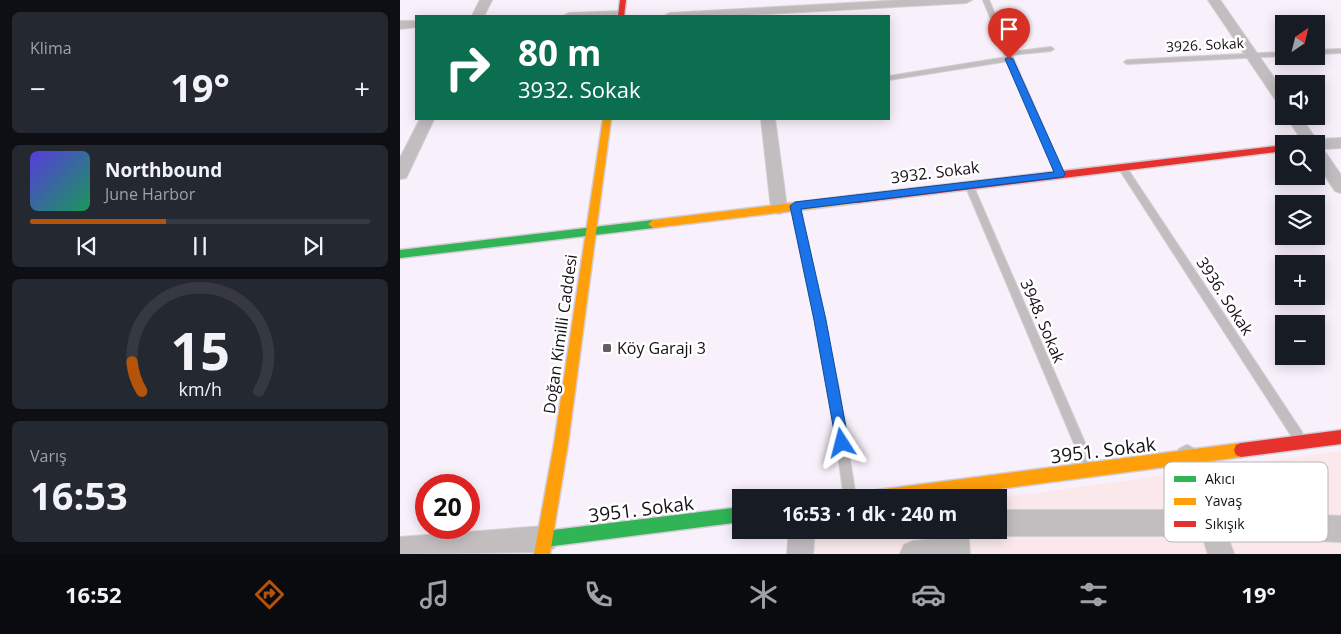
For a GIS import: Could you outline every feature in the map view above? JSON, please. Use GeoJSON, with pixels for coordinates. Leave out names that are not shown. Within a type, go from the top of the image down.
{"type":"FeatureCollection","features":[{"type":"Feature","properties":{"kind":"street"},"geometry":{"type":"LineString","coordinates":[[478,15],[486,0]]}},
{"type":"Feature","properties":{"kind":"street"},"geometry":{"type":"LineString","coordinates":[[621,15],[623,0]]}},
{"type":"Feature","properties":{"kind":"street"},"geometry":{"type":"LineString","coordinates":[[682,15],[878,2],[966,0]]}},
{"type":"Feature","properties":{"kind":"street"},"geometry":{"type":"LineString","coordinates":[[1214,0],[1275,89]]}},
{"type":"Feature","properties":{"kind":"street"},"geometry":{"type":"LineString","coordinates":[[400,25],[415,24]]}},
{"type":"Feature","properties":{"kind":"street"},"geometry":{"type":"LineString","coordinates":[[400,174],[427,120]]}},
{"type":"Feature","properties":{"kind":"street","name":"Doğan Kimilli Caddesi"},"geometry":{"type":"LineString","coordinates":[[544,546],[606,120]]}},
{"type":"Feature","properties":{"kind":"street"},"geometry":{"type":"LineString","coordinates":[[768,120],[787,207]]}},
{"type":"Feature","properties":{"kind":"street"},"geometry":{"type":"LineString","coordinates":[[1325,144],[1341,143]]}},
{"type":"Feature","properties":{"kind":"street","name":"3932. Sokak"},"geometry":{"type":"LineString","coordinates":[[400,254],[1275,149]]}},
{"type":"Feature","properties":{"kind":"street"},"geometry":{"type":"LineString","coordinates":[[1325,163],[1341,186]]}},
{"type":"Feature","properties":{"kind":"street","name":"3951. Sokak"},"geometry":{"type":"LineString","coordinates":[[970,489],[1091,469],[1302,442],[1338,443]]}},
{"type":"Feature","properties":{"kind":"street"},"geometry":{"type":"LineString","coordinates":[[1187,457],[1189,462]]}},
{"type":"Feature","properties":{"kind":"street","name":"3951. Sokak"},"geometry":{"type":"LineString","coordinates":[[544,546],[732,515]]}},
{"type":"Feature","properties":{"kind":"street"},"geometry":{"type":"LineString","coordinates":[[1007,523],[1164,522]]}},
{"type":"Feature","properties":{"kind":"street"},"geometry":{"type":"LineString","coordinates":[[1328,528],[1341,529]]}},
{"type":"Feature","properties":{"kind":"street"},"geometry":{"type":"LineString","coordinates":[[800,554],[801,539]]}},
{"type":"Feature","properties":{"kind":"street"},"geometry":{"type":"LineString","coordinates":[[1217,542],[1221,554]]}},
{"type":"Feature","properties":{"kind":"street"},"geometry":{"type":"LineString","coordinates":[[913,554],[956,544]]}},
{"type":"Feature","properties":{"kind":"street"},"geometry":{"type":"LineString","coordinates":[[400,550],[544,546]]}},
{"type":"Feature","properties":{"kind":"lane"},"geometry":{"type":"LineString","coordinates":[[986,0],[1008,57],[1060,174]]}},
{"type":"Feature","properties":{"kind":"lane"},"geometry":{"type":"LineString","coordinates":[[890,78],[1052,49]]}},
{"type":"Feature","properties":{"kind":"lane"},"geometry":{"type":"LineString","coordinates":[[1325,52],[1341,51]]}},
{"type":"Feature","properties":{"kind":"lane","name":"3926. Sokak"},"geometry":{"type":"LineString","coordinates":[[1127,62],[1275,54]]}},
{"type":"Feature","properties":{"kind":"lane","name":"3936. Sokak"},"geometry":{"type":"LineString","coordinates":[[1122,167],[1302,442]]}},
{"type":"Feature","properties":{"kind":"lane","name":"3948. Sokak"},"geometry":{"type":"LineString","coordinates":[[968,185],[1091,469]]}},
{"type":"Feature","properties":{"kind":"lane"},"geometry":{"type":"LineString","coordinates":[[787,207],[834,389],[849,489]]}},
{"type":"Feature","properties":{"kind":"shaded area"},"geometry":{"type":"Polygon","coordinates":[[[1341,451],[1341,554],[813,554],[814,539],[1007,539],[1007,497],[1164,475],[1164,542],[1328,542],[1328,462],[1261,462],[1341,451]]]}},
{"type":"Feature","properties":{"kind":"traffic: fast"},"geometry":{"type":"LineString","coordinates":[[400,254],[653,224]]}},
{"type":"Feature","properties":{"kind":"traffic: fast"},"geometry":{"type":"LineString","coordinates":[[545,539],[732,515]]}},
{"type":"Feature","properties":{"kind":"traffic: slow"},"geometry":{"type":"LineString","coordinates":[[542,554],[561,444],[607,120]]}},
{"type":"Feature","properties":{"kind":"traffic: slow"},"geometry":{"type":"LineString","coordinates":[[653,224],[857,199]]}},
{"type":"Feature","properties":{"kind":"traffic: slow"},"geometry":{"type":"LineString","coordinates":[[940,489],[1241,450]]}},
{"type":"Feature","properties":{"kind":"traffic: jam"},"geometry":{"type":"LineString","coordinates":[[621,15],[623,0]]}},
{"type":"Feature","properties":{"kind":"traffic: jam"},"geometry":{"type":"LineString","coordinates":[[857,199],[1275,149]]}},
{"type":"Feature","properties":{"kind":"traffic: jam"},"geometry":{"type":"LineString","coordinates":[[1241,450],[1341,437]]}},
{"type":"Feature","properties":{"kind":"place","name":"Köy Garajı 3"},"geometry":{"type":"Point","coordinates":[607,348]}},
{"type":"Feature","properties":{"kind":"route"},"geometry":{"type":"LineString","coordinates":[[842,443],[834,389],[795,206],[1060,174],[1009,59]]}}]}
